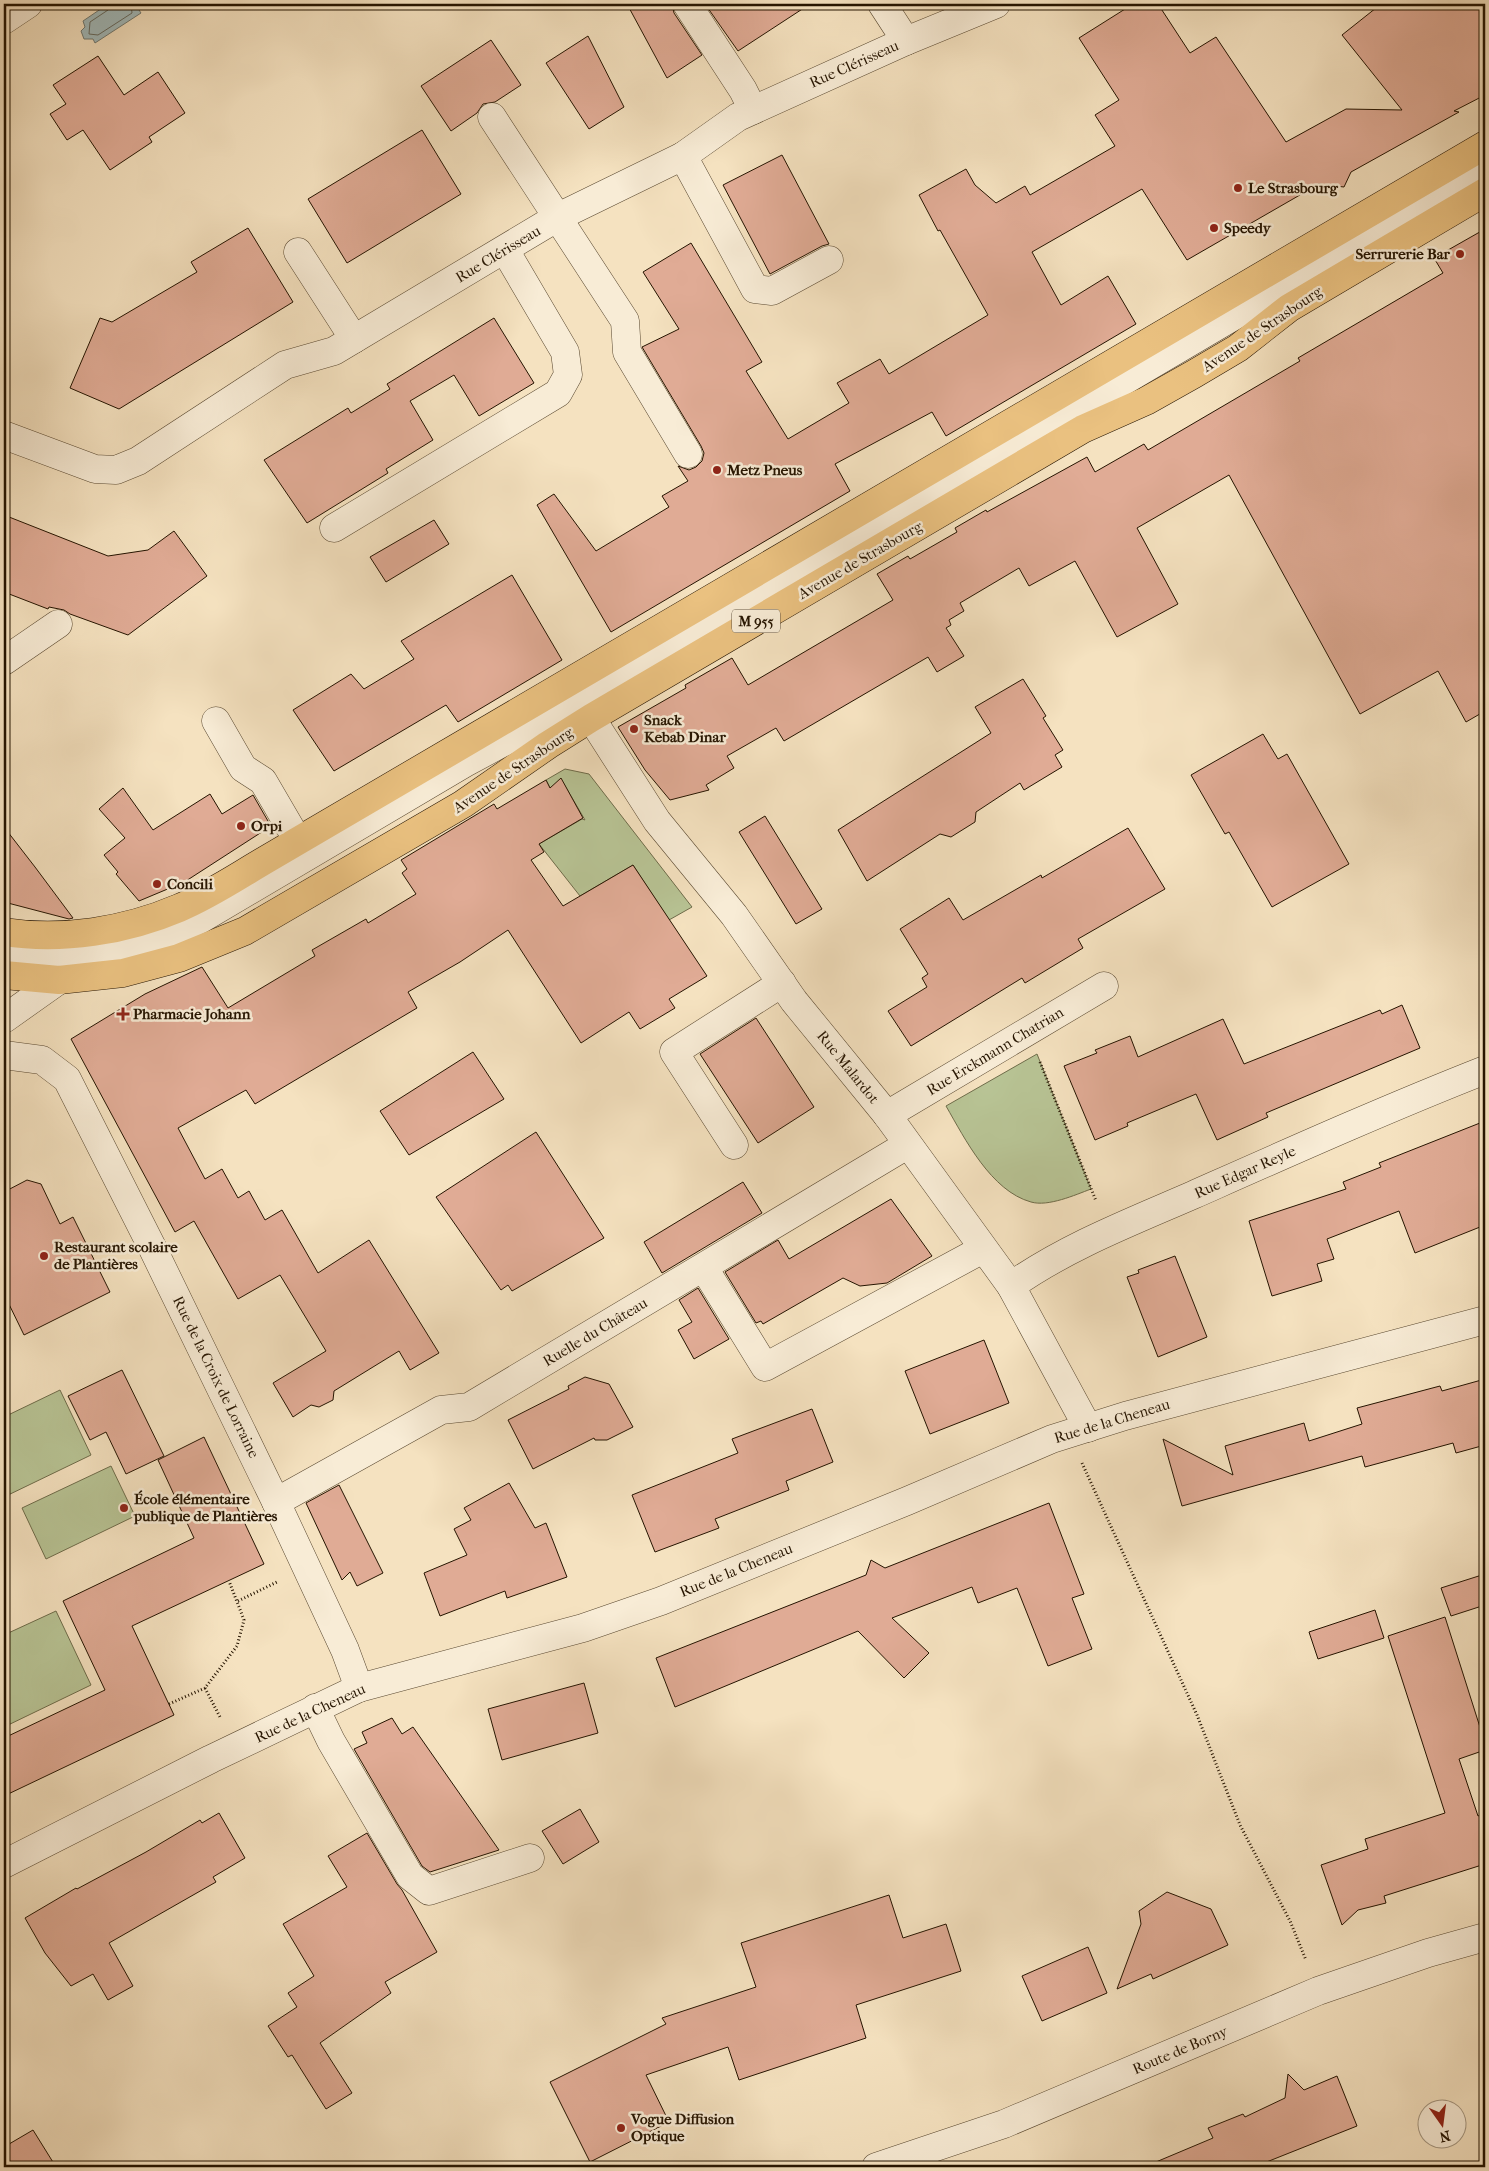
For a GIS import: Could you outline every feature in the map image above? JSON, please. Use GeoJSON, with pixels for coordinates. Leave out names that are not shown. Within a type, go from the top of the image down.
{"type":"FeatureCollection","features":[{"type":"Feature","properties":{"kind":"main road","name":"M 955"},"geometry":{"type":"LineString","coordinates":[[4,932],[24,935],[68,936],[127,926],[179,908],[298,841],[1485,145]]}},
{"type":"Feature","properties":{"kind":"main road","name":"Avenue de Strasbourg"},"geometry":{"type":"LineString","coordinates":[[4,975],[59,980],[123,973],[179,958],[245,931],[463,804],[548,745],[591,718],[1083,429],[1146,401],[1202,370],[1238,348],[1289,308],[1485,192]]}},
{"type":"Feature","properties":{"kind":"street"},"geometry":{"type":"LineString","coordinates":[[4,20],[28,4]]}},
{"type":"Feature","properties":{"kind":"street"},"geometry":{"type":"LineString","coordinates":[[687,4],[744,90],[753,110]]}},
{"type":"Feature","properties":{"kind":"street"},"geometry":{"type":"LineString","coordinates":[[882,4],[906,41]]}},
{"type":"Feature","properties":{"kind":"street","name":"Rue Clérisseau"},"geometry":{"type":"LineString","coordinates":[[4,434],[95,469],[116,470],[138,461],[285,365],[334,351],[506,250],[558,217],[683,156],[738,117],[906,41],[996,4]]}},
{"type":"Feature","properties":{"kind":"street"},"geometry":{"type":"LineString","coordinates":[[492,117],[625,321],[627,352],[688,454]]}},
{"type":"Feature","properties":{"kind":"street"},"geometry":{"type":"LineString","coordinates":[[683,156],[755,289],[772,291],[829,260]]}},
{"type":"Feature","properties":{"kind":"street","name":"Avenue de Strasbourg"},"geometry":{"type":"LineString","coordinates":[[4,953],[16,956],[56,958],[84,957],[120,951],[163,938],[202,919],[457,768],[608,685],[1485,168]]}},
{"type":"Feature","properties":{"kind":"street"},"geometry":{"type":"LineString","coordinates":[[334,528],[558,393],[568,375],[565,352],[506,250]]}},
{"type":"Feature","properties":{"kind":"street"},"geometry":{"type":"LineString","coordinates":[[298,252],[354,340]]}},
{"type":"Feature","properties":{"kind":"street"},"geometry":{"type":"LineString","coordinates":[[4,661],[58,624]]}},
{"type":"Feature","properties":{"kind":"street","name":"Rue Malardot"},"geometry":{"type":"LineString","coordinates":[[591,718],[657,822],[734,915],[782,983],[887,1115],[1011,1286],[1079,1430]]}},
{"type":"Feature","properties":{"kind":"street"},"geometry":{"type":"LineString","coordinates":[[216,721],[243,768],[263,782],[298,841]]}},
{"type":"Feature","properties":{"kind":"street"},"geometry":{"type":"LineString","coordinates":[[4,1019],[59,980]]}},
{"type":"Feature","properties":{"kind":"street"},"geometry":{"type":"LineString","coordinates":[[734,1145],[674,1052],[782,983]]}},
{"type":"Feature","properties":{"kind":"street","name":"Rue Erckmann Chatrian"},"geometry":{"type":"LineString","coordinates":[[887,1115],[1104,986]]}},
{"type":"Feature","properties":{"kind":"street","name":"Rue de la Croix de Lorraine"},"geometry":{"type":"LineString","coordinates":[[4,1055],[42,1060],[67,1079],[152,1246],[276,1502],[354,1669],[359,1688]]}},
{"type":"Feature","properties":{"kind":"street","name":"Rue Edgar Reyle"},"geometry":{"type":"LineString","coordinates":[[1011,1286],[1036,1268],[1109,1232],[1357,1122],[1485,1070]]}},
{"type":"Feature","properties":{"kind":"street","name":"Ruelle du Château"},"geometry":{"type":"LineString","coordinates":[[276,1502],[442,1410],[469,1407],[907,1145]]}},
{"type":"Feature","properties":{"kind":"street"},"geometry":{"type":"LineString","coordinates":[[704,1268],[765,1367],[983,1249]]}},
{"type":"Feature","properties":{"kind":"street","name":"Rue de la Cheneau"},"geometry":{"type":"LineString","coordinates":[[4,1864],[315,1708],[359,1688],[582,1628],[661,1601],[1079,1430],[1134,1413],[1485,1320]]}},
{"type":"Feature","properties":{"kind":"street"},"geometry":{"type":"LineString","coordinates":[[315,1708],[330,1741],[410,1876],[429,1891],[530,1858]]}},
{"type":"Feature","properties":{"kind":"street","name":"Route de Borny"},"geometry":{"type":"LineString","coordinates":[[876,2167],[1004,2124],[1318,1991],[1428,1953],[1485,1937]]}},
{"type":"Feature","properties":{"kind":"path"},"geometry":{"type":"LineString","coordinates":[[1024,1034],[1037,1054],[1109,1232]]}},
{"type":"Feature","properties":{"kind":"path"},"geometry":{"type":"LineString","coordinates":[[1079,1430],[1091,1487],[1197,1715],[1240,1824],[1290,1921],[1318,1991]]}},
{"type":"Feature","properties":{"kind":"path"},"geometry":{"type":"LineString","coordinates":[[238,1601],[307,1568]]}},
{"type":"Feature","properties":{"kind":"path"},"geometry":{"type":"LineString","coordinates":[[169,1704],[206,1688],[237,1646],[244,1620],[229,1581]]}},
{"type":"Feature","properties":{"kind":"green space"},"geometry":{"type":"Polygon","coordinates":[[[565,769],[589,774],[692,907],[669,920],[633,865],[580,896],[539,844],[582,819],[585,820],[561,779],[561,781],[550,788],[546,780],[565,769]]]}},
{"type":"Feature","properties":{"kind":"green space"},"geometry":{"type":"Polygon","coordinates":[[[1037,1054],[1091,1189],[1061,1200],[1045,1203],[1031,1202],[1017,1196],[1004,1187],[981,1162],[946,1106],[1037,1054]]]}},
{"type":"Feature","properties":{"kind":"green space"},"geometry":{"type":"Polygon","coordinates":[[[60,1390],[91,1455],[4,1497],[4,1417],[60,1390]]]}},
{"type":"Feature","properties":{"kind":"green space"},"geometry":{"type":"Polygon","coordinates":[[[111,1466],[135,1516],[46,1559],[22,1508],[111,1466]]]}},
{"type":"Feature","properties":{"kind":"green space"},"geometry":{"type":"Polygon","coordinates":[[[56,1611],[91,1685],[4,1727],[4,1635],[56,1611]]]}},
{"type":"Feature","properties":{"kind":"water"},"geometry":{"type":"Polygon","coordinates":[[[108,4],[135,4],[141,13],[95,43],[93,39],[84,39],[81,31],[85,27],[83,21],[108,4]]]}},
{"type":"Feature","properties":{"kind":"building"},"geometry":{"type":"Polygon","coordinates":[[[627,4],[672,4],[674,13],[702,55],[667,78],[627,4]]]}},
{"type":"Feature","properties":{"kind":"building"},"geometry":{"type":"Polygon","coordinates":[[[705,4],[810,4],[738,51],[705,4]]]}},
{"type":"Feature","properties":{"kind":"building"},"geometry":{"type":"Polygon","coordinates":[[[1133,4],[1158,4],[1190,53],[1216,37],[1286,142],[1346,109],[1402,110],[1342,35],[1381,4],[1485,4],[1485,95],[1454,111],[1459,112],[1351,172],[1344,187],[1319,184],[1187,260],[1142,189],[1032,252],[1061,305],[1108,276],[1136,324],[946,436],[932,412],[835,464],[850,491],[611,632],[537,505],[554,494],[596,551],[669,507],[662,496],[688,481],[678,466],[689,470],[696,467],[702,461],[704,453],[701,446],[642,347],[679,329],[643,272],[691,243],[762,362],[746,371],[788,439],[849,403],[837,383],[880,359],[889,374],[988,315],[919,195],[966,169],[975,185],[996,203],[1025,186],[1030,195],[1115,146],[1095,115],[1119,100],[1079,38],[1133,4]]]}},
{"type":"Feature","properties":{"kind":"building"},"geometry":{"type":"Polygon","coordinates":[[[588,36],[624,107],[589,129],[546,63],[588,36]]]}},
{"type":"Feature","properties":{"kind":"building"},"geometry":{"type":"Polygon","coordinates":[[[491,40],[521,85],[495,102],[483,104],[477,113],[451,131],[421,86],[491,40]]]}},
{"type":"Feature","properties":{"kind":"building"},"geometry":{"type":"Polygon","coordinates":[[[98,56],[124,95],[158,72],[185,113],[149,137],[152,142],[110,170],[83,130],[67,140],[50,114],[66,104],[53,85],[98,56]]]}},
{"type":"Feature","properties":{"kind":"building"},"geometry":{"type":"Polygon","coordinates":[[[422,130],[461,194],[347,263],[308,199],[422,130]]]}},
{"type":"Feature","properties":{"kind":"building"},"geometry":{"type":"Polygon","coordinates":[[[782,155],[829,244],[770,274],[723,185],[782,155]]]}},
{"type":"Feature","properties":{"kind":"building"},"geometry":{"type":"Polygon","coordinates":[[[248,228],[293,302],[119,409],[70,388],[100,318],[112,322],[197,272],[191,262],[248,228]]]}},
{"type":"Feature","properties":{"kind":"building"},"geometry":{"type":"Polygon","coordinates":[[[1485,229],[1485,711],[1466,722],[1438,671],[1360,714],[1229,475],[1137,528],[1178,604],[1117,637],[1075,561],[1029,586],[1019,568],[960,603],[964,611],[949,620],[951,625],[946,628],[964,656],[937,672],[928,657],[784,741],[776,728],[727,756],[734,768],[706,785],[709,790],[670,800],[645,770],[618,727],[686,688],[685,685],[732,658],[748,685],[893,600],[877,574],[908,556],[910,559],[957,532],[955,528],[986,510],[987,512],[1087,457],[1095,472],[1144,444],[1148,450],[1300,361],[1298,358],[1443,273],[1434,258],[1485,229]]]}},
{"type":"Feature","properties":{"kind":"building"},"geometry":{"type":"Polygon","coordinates":[[[494,318],[534,383],[479,416],[454,375],[410,401],[433,440],[386,469],[388,473],[307,523],[264,460],[348,408],[351,413],[390,389],[387,384],[494,318]]]}},
{"type":"Feature","properties":{"kind":"building"},"geometry":{"type":"Polygon","coordinates":[[[4,515],[108,556],[148,550],[174,531],[207,576],[128,635],[70,614],[64,610],[49,607],[48,609],[4,592],[4,515]]]}},
{"type":"Feature","properties":{"kind":"building"},"geometry":{"type":"Polygon","coordinates":[[[434,520],[449,544],[386,582],[370,557],[434,520]]]}},
{"type":"Feature","properties":{"kind":"building"},"geometry":{"type":"Polygon","coordinates":[[[512,575],[562,660],[458,722],[446,705],[334,771],[293,710],[351,674],[364,689],[414,659],[401,641],[512,575]]]}},
{"type":"Feature","properties":{"kind":"building"},"geometry":{"type":"Polygon","coordinates":[[[1023,679],[1046,716],[1043,718],[1063,750],[1055,755],[1062,767],[1024,790],[1020,783],[976,812],[975,822],[951,837],[940,834],[867,881],[838,830],[991,733],[975,707],[1023,679]]]}},
{"type":"Feature","properties":{"kind":"building"},"geometry":{"type":"Polygon","coordinates":[[[1263,734],[1278,759],[1287,754],[1349,864],[1272,907],[1229,832],[1225,834],[1191,775],[1263,734]]]}},
{"type":"Feature","properties":{"kind":"building"},"geometry":{"type":"Polygon","coordinates":[[[561,778],[583,818],[539,844],[544,852],[531,860],[563,906],[633,865],[707,976],[669,999],[675,1008],[640,1029],[629,1012],[581,1043],[508,930],[460,962],[408,992],[417,1008],[255,1104],[246,1090],[178,1128],[205,1179],[222,1169],[238,1198],[249,1191],[265,1220],[282,1210],[318,1273],[369,1240],[439,1353],[410,1370],[399,1351],[334,1391],[333,1400],[319,1407],[311,1405],[293,1417],[273,1383],[326,1351],[280,1275],[238,1299],[194,1221],[175,1232],[71,1039],[145,994],[202,967],[228,1008],[315,956],[312,950],[366,919],[368,923],[416,894],[402,873],[407,869],[401,860],[494,804],[497,809],[546,780],[550,788],[561,778]]]}},
{"type":"Feature","properties":{"kind":"building"},"geometry":{"type":"Polygon","coordinates":[[[123,788],[153,830],[210,794],[222,814],[253,795],[268,821],[268,828],[172,890],[170,888],[139,901],[116,874],[118,872],[104,855],[125,838],[99,809],[123,788]]]}},
{"type":"Feature","properties":{"kind":"building"},"geometry":{"type":"Polygon","coordinates":[[[765,816],[822,909],[796,924],[739,832],[765,816]]]}},
{"type":"Feature","properties":{"kind":"building"},"geometry":{"type":"Polygon","coordinates":[[[4,827],[73,918],[69,919],[4,902],[4,827]]]}},
{"type":"Feature","properties":{"kind":"building"},"geometry":{"type":"Polygon","coordinates":[[[1128,828],[1165,889],[1078,939],[1083,948],[1025,983],[1022,978],[911,1046],[888,1011],[927,987],[922,978],[928,974],[900,929],[949,898],[963,920],[1041,875],[1042,878],[1128,828]]]}},
{"type":"Feature","properties":{"kind":"building"},"geometry":{"type":"Polygon","coordinates":[[[1402,1005],[1420,1048],[1266,1113],[1268,1117],[1217,1140],[1196,1094],[1127,1123],[1128,1126],[1095,1140],[1064,1066],[1097,1053],[1095,1050],[1130,1036],[1138,1057],[1223,1019],[1244,1064],[1380,1010],[1382,1014],[1402,1005]]]}},
{"type":"Feature","properties":{"kind":"building"},"geometry":{"type":"Polygon","coordinates":[[[756,1018],[814,1107],[758,1143],[700,1054],[756,1018]]]}},
{"type":"Feature","properties":{"kind":"building"},"geometry":{"type":"Polygon","coordinates":[[[473,1052],[504,1099],[409,1155],[380,1111],[473,1052]]]}},
{"type":"Feature","properties":{"kind":"building"},"geometry":{"type":"Polygon","coordinates":[[[1485,1121],[1485,1225],[1415,1253],[1399,1211],[1327,1239],[1334,1259],[1317,1264],[1322,1281],[1272,1296],[1249,1221],[1346,1189],[1343,1182],[1381,1167],[1379,1163],[1485,1121]]]}},
{"type":"Feature","properties":{"kind":"building"},"geometry":{"type":"Polygon","coordinates":[[[536,1132],[604,1238],[512,1291],[508,1285],[501,1290],[436,1197],[536,1132]]]}},
{"type":"Feature","properties":{"kind":"building","name":"Restaurant scolaire de Plantières"},"geometry":{"type":"Polygon","coordinates":[[[27,1180],[41,1184],[60,1224],[73,1217],[110,1292],[24,1335],[4,1294],[4,1192],[27,1180]]]}},
{"type":"Feature","properties":{"kind":"building"},"geometry":{"type":"Polygon","coordinates":[[[743,1182],[762,1213],[662,1273],[644,1242],[743,1182]]]}},
{"type":"Feature","properties":{"kind":"building"},"geometry":{"type":"Polygon","coordinates":[[[891,1199],[932,1256],[887,1283],[860,1286],[843,1278],[763,1324],[761,1321],[756,1323],[725,1272],[778,1240],[789,1259],[891,1199]]]}},
{"type":"Feature","properties":{"kind":"building"},"geometry":{"type":"Polygon","coordinates":[[[1175,1256],[1207,1337],[1158,1357],[1127,1277],[1139,1273],[1138,1270],[1175,1256]]]}},
{"type":"Feature","properties":{"kind":"building"},"geometry":{"type":"Polygon","coordinates":[[[698,1288],[729,1339],[694,1359],[678,1330],[692,1322],[679,1300],[698,1288]]]}},
{"type":"Feature","properties":{"kind":"building"},"geometry":{"type":"Polygon","coordinates":[[[984,1340],[1009,1403],[930,1434],[905,1371],[984,1340]]]}},
{"type":"Feature","properties":{"kind":"building"},"geometry":{"type":"Polygon","coordinates":[[[122,1370],[164,1456],[126,1474],[106,1432],[90,1440],[68,1396],[122,1370]]]}},
{"type":"Feature","properties":{"kind":"building"},"geometry":{"type":"Polygon","coordinates":[[[585,1377],[609,1384],[633,1427],[607,1440],[595,1440],[594,1438],[533,1469],[508,1420],[569,1389],[568,1386],[585,1377]]]}},
{"type":"Feature","properties":{"kind":"building"},"geometry":{"type":"Polygon","coordinates":[[[1485,1379],[1485,1445],[1456,1453],[1453,1443],[1365,1467],[1362,1456],[1182,1506],[1163,1439],[1233,1475],[1225,1446],[1304,1423],[1309,1441],[1362,1424],[1357,1408],[1440,1386],[1442,1391],[1485,1379]]]}},
{"type":"Feature","properties":{"kind":"building"},"geometry":{"type":"Polygon","coordinates":[[[812,1409],[833,1462],[786,1481],[789,1490],[715,1519],[719,1528],[655,1552],[632,1495],[738,1453],[732,1439],[812,1409]]]}},
{"type":"Feature","properties":{"kind":"building"},"geometry":{"type":"Polygon","coordinates":[[[204,1437],[264,1564],[132,1626],[174,1715],[4,1796],[4,1738],[105,1690],[63,1601],[194,1538],[158,1460],[204,1437]]]}},
{"type":"Feature","properties":{"kind":"building"},"geometry":{"type":"Polygon","coordinates":[[[509,1483],[535,1528],[546,1523],[567,1577],[507,1598],[505,1591],[440,1616],[424,1573],[467,1555],[454,1529],[471,1520],[464,1508],[509,1483]]]}},
{"type":"Feature","properties":{"kind":"building"},"geometry":{"type":"Polygon","coordinates":[[[339,1485],[383,1573],[357,1586],[350,1572],[342,1580],[306,1503],[339,1485]]]}},
{"type":"Feature","properties":{"kind":"building"},"geometry":{"type":"Polygon","coordinates":[[[1049,1503],[1084,1594],[1072,1598],[1092,1649],[1048,1666],[1017,1588],[978,1603],[972,1587],[892,1618],[929,1653],[904,1678],[858,1631],[675,1707],[656,1658],[866,1575],[871,1560],[885,1568],[1049,1503]]]}},
{"type":"Feature","properties":{"kind":"building"},"geometry":{"type":"Polygon","coordinates":[[[1485,1574],[1485,1605],[1451,1616],[1441,1588],[1485,1574]]]}},
{"type":"Feature","properties":{"kind":"building"},"geometry":{"type":"Polygon","coordinates":[[[1375,1610],[1384,1638],[1318,1659],[1309,1632],[1375,1610]]]}},
{"type":"Feature","properties":{"kind":"building"},"geometry":{"type":"Polygon","coordinates":[[[1445,1617],[1485,1743],[1485,1750],[1459,1759],[1478,1816],[1485,1813],[1485,1864],[1384,1896],[1386,1903],[1358,1910],[1342,1925],[1321,1865],[1368,1849],[1365,1839],[1445,1813],[1388,1636],[1445,1617]]]}},
{"type":"Feature","properties":{"kind":"building"},"geometry":{"type":"Polygon","coordinates":[[[584,1683],[598,1733],[502,1760],[488,1709],[584,1683]]]}},
{"type":"Feature","properties":{"kind":"building"},"geometry":{"type":"Polygon","coordinates":[[[392,1718],[402,1734],[413,1727],[499,1850],[430,1872],[422,1866],[354,1749],[367,1743],[362,1732],[392,1718]]]}},
{"type":"Feature","properties":{"kind":"building"},"geometry":{"type":"Polygon","coordinates":[[[580,1809],[599,1842],[563,1864],[542,1831],[580,1809]]]}},
{"type":"Feature","properties":{"kind":"building"},"geometry":{"type":"Polygon","coordinates":[[[219,1813],[245,1858],[213,1877],[216,1882],[109,1943],[133,1986],[108,2000],[93,1974],[71,1986],[45,1953],[25,1918],[76,1888],[146,1852],[200,1820],[202,1823],[219,1813]]]}},
{"type":"Feature","properties":{"kind":"building"},"geometry":{"type":"Polygon","coordinates":[[[367,1833],[437,1952],[385,1982],[391,1993],[320,2043],[352,2093],[326,2109],[292,2055],[288,2057],[268,2026],[297,2007],[288,1993],[314,1976],[283,1924],[347,1887],[328,1856],[367,1833]]]}},
{"type":"Feature","properties":{"kind":"building"},"geometry":{"type":"Polygon","coordinates":[[[1167,1892],[1211,1909],[1228,1945],[1153,1979],[1151,1974],[1117,1989],[1141,1924],[1139,1911],[1167,1892]]]}},
{"type":"Feature","properties":{"kind":"building"},"geometry":{"type":"Polygon","coordinates":[[[889,1895],[903,1938],[946,1924],[961,1971],[856,2005],[866,2038],[739,2080],[728,2047],[646,2075],[669,2122],[590,2162],[550,2082],[666,2024],[662,2018],[756,1987],[741,1943],[889,1895]]]}},
{"type":"Feature","properties":{"kind":"building"},"geometry":{"type":"Polygon","coordinates":[[[1088,1947],[1107,1993],[1042,2021],[1022,1976],[1088,1947]]]}},
{"type":"Feature","properties":{"kind":"building"},"geometry":{"type":"Polygon","coordinates":[[[1288,2074],[1304,2090],[1337,2076],[1357,2126],[1254,2167],[1144,2167],[1213,2138],[1208,2128],[1243,2114],[1245,2117],[1285,2098],[1288,2074]]]}},
{"type":"Feature","properties":{"kind":"building"},"geometry":{"type":"Polygon","coordinates":[[[33,2130],[56,2167],[4,2167],[4,2147],[33,2130]]]}},
{"type":"Feature","properties":{"kind":"place","name":"Le Strasbourg"},"geometry":{"type":"Point","coordinates":[1238,188]}},
{"type":"Feature","properties":{"kind":"place","name":"Speedy"},"geometry":{"type":"Point","coordinates":[1214,228]}},
{"type":"Feature","properties":{"kind":"place","name":"Serrurerie Bar"},"geometry":{"type":"Point","coordinates":[1460,254]}},
{"type":"Feature","properties":{"kind":"place","name":"Metz Pneus"},"geometry":{"type":"Point","coordinates":[717,470]}},
{"type":"Feature","properties":{"kind":"place","name":"Snack Kebab Dinar"},"geometry":{"type":"Point","coordinates":[634,729]}},
{"type":"Feature","properties":{"kind":"place","name":"Orpi"},"geometry":{"type":"Point","coordinates":[241,826]}},
{"type":"Feature","properties":{"kind":"place","name":"Concili"},"geometry":{"type":"Point","coordinates":[157,884]}},
{"type":"Feature","properties":{"kind":"place","name":"Pharmacie Johann"},"geometry":{"type":"Point","coordinates":[123,1014]}},
{"type":"Feature","properties":{"kind":"place","name":"Restaurant scolaire de Plantières"},"geometry":{"type":"Point","coordinates":[44,1256]}},
{"type":"Feature","properties":{"kind":"place","name":"École élémentaire publique de Plantières"},"geometry":{"type":"Point","coordinates":[124,1508]}},
{"type":"Feature","properties":{"kind":"place","name":"Vogue Diffusion Optique"},"geometry":{"type":"Point","coordinates":[621,2128]}}]}
